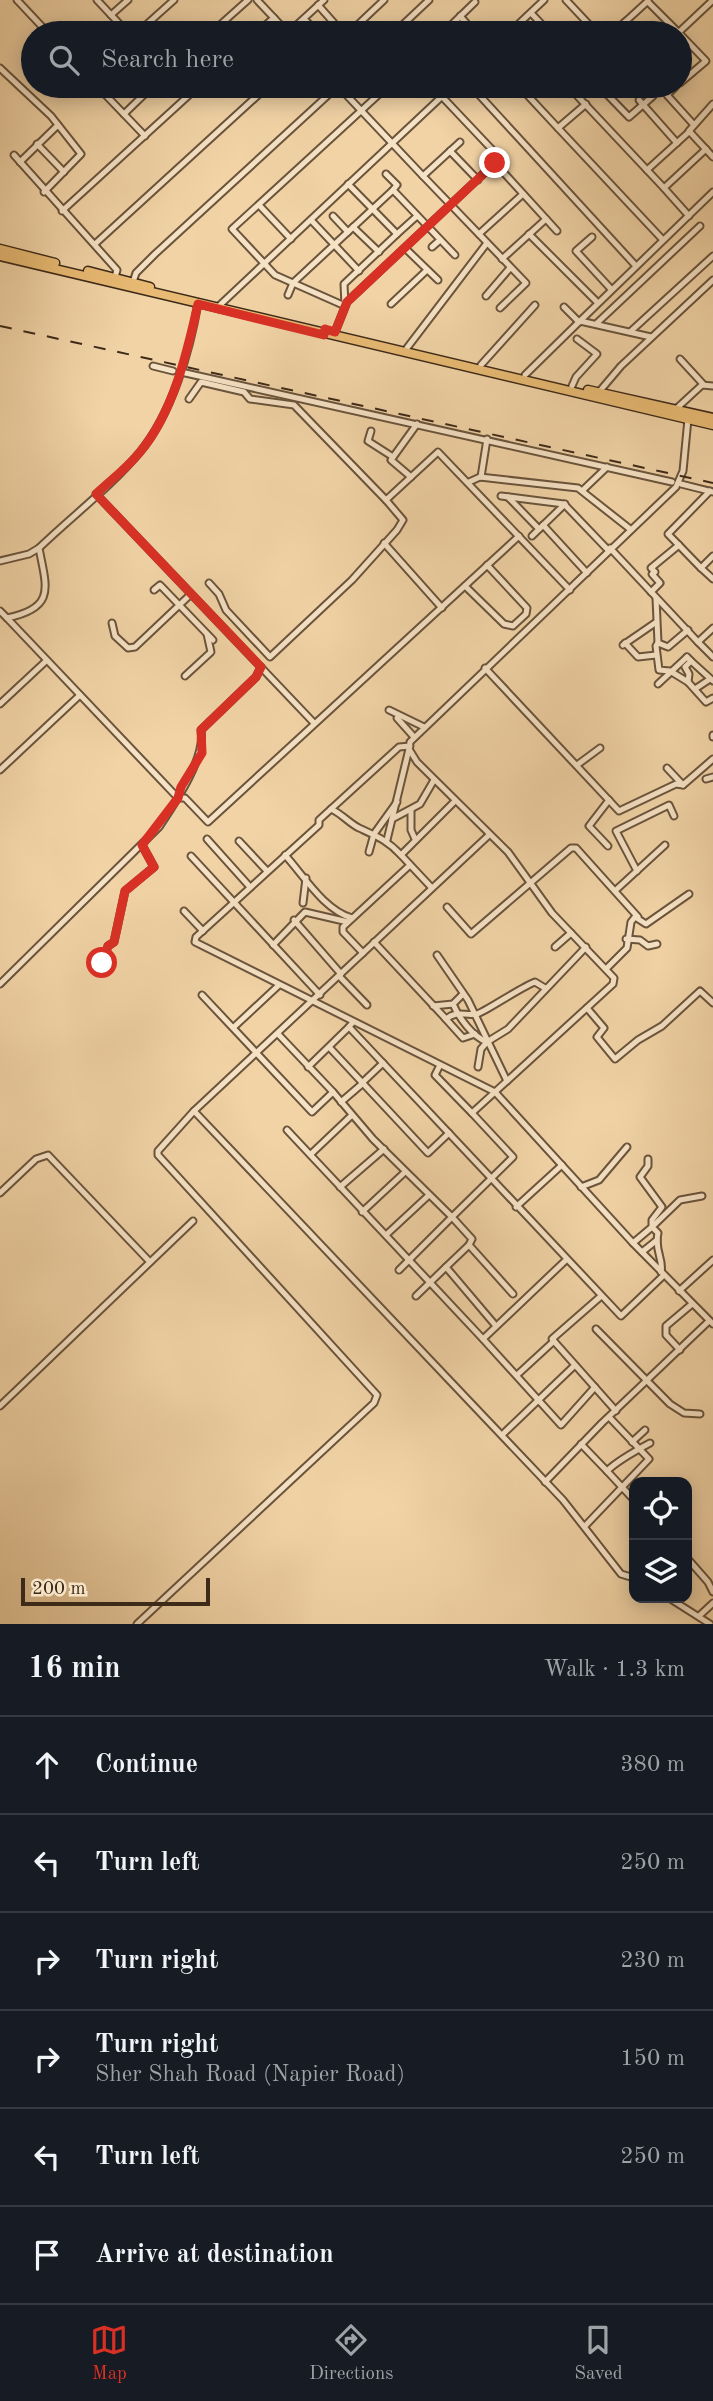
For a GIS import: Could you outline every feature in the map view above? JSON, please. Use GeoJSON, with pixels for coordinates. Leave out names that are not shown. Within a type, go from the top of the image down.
{"type":"FeatureCollection","features":[{"type":"Feature","properties":{"kind":"main road"},"geometry":{"type":"LineString","coordinates":[[0,249],[198,302],[688,415],[713,418]]}},
{"type":"Feature","properties":{"kind":"main road"},"geometry":{"type":"LineString","coordinates":[[0,256],[115,277],[198,302],[220,305],[325,332],[335,332],[676,409],[713,425]]}},
{"type":"Feature","properties":{"kind":"street"},"geometry":{"type":"LineString","coordinates":[[18,0],[37,21]]}},
{"type":"Feature","properties":{"kind":"street"},"geometry":{"type":"LineString","coordinates":[[97,0],[117,21]]}},
{"type":"Feature","properties":{"kind":"street"},"geometry":{"type":"LineString","coordinates":[[111,15],[128,0]]}},
{"type":"Feature","properties":{"kind":"street"},"geometry":{"type":"LineString","coordinates":[[150,21],[174,0]]}},
{"type":"Feature","properties":{"kind":"street"},"geometry":{"type":"LineString","coordinates":[[224,21],[248,0]]}},
{"type":"Feature","properties":{"kind":"street"},"geometry":{"type":"LineString","coordinates":[[302,21],[324,0]]}},
{"type":"Feature","properties":{"kind":"street"},"geometry":{"type":"LineString","coordinates":[[362,21],[384,0]]}},
{"type":"Feature","properties":{"kind":"street"},"geometry":{"type":"LineString","coordinates":[[407,21],[429,0]]}},
{"type":"Feature","properties":{"kind":"street"},"geometry":{"type":"LineString","coordinates":[[522,21],[544,0]]}},
{"type":"Feature","properties":{"kind":"street"},"geometry":{"type":"LineString","coordinates":[[566,0],[586,21]]}},
{"type":"Feature","properties":{"kind":"street"},"geometry":{"type":"LineString","coordinates":[[691,21],[713,0]]}},
{"type":"Feature","properties":{"kind":"street"},"geometry":{"type":"LineString","coordinates":[[260,1],[277,21]]}},
{"type":"Feature","properties":{"kind":"street"},"geometry":{"type":"LineString","coordinates":[[626,21],[647,1],[667,21]]}},
{"type":"Feature","properties":{"kind":"street"},"geometry":{"type":"LineString","coordinates":[[455,21],[475,2]]}},
{"type":"Feature","properties":{"kind":"street"},"geometry":{"type":"LineString","coordinates":[[318,5],[332,21]]}},
{"type":"Feature","properties":{"kind":"street"},"geometry":{"type":"LineString","coordinates":[[531,13],[539,21]]}},
{"type":"Feature","properties":{"kind":"street"},"geometry":{"type":"LineString","coordinates":[[460,16],[464,21]]}},
{"type":"Feature","properties":{"kind":"street"},"geometry":{"type":"LineString","coordinates":[[270,21],[274,18]]}},
{"type":"Feature","properties":{"kind":"street"},"geometry":{"type":"LineString","coordinates":[[692,46],[706,61]]}},
{"type":"Feature","properties":{"kind":"street"},"geometry":{"type":"LineString","coordinates":[[692,72],[713,55]]}},
{"type":"Feature","properties":{"kind":"street"},"geometry":{"type":"LineString","coordinates":[[0,68],[21,89]]}},
{"type":"Feature","properties":{"kind":"street"},"geometry":{"type":"LineString","coordinates":[[31,98],[58,125],[81,154],[44,192]]}},
{"type":"Feature","properties":{"kind":"street"},"geometry":{"type":"LineString","coordinates":[[109,98],[145,136]]}},
{"type":"Feature","properties":{"kind":"street"},"geometry":{"type":"LineString","coordinates":[[124,114],[141,98]]}},
{"type":"Feature","properties":{"kind":"street"},"geometry":{"type":"LineString","coordinates":[[62,211],[186,98]]}},
{"type":"Feature","properties":{"kind":"street"},"geometry":{"type":"LineString","coordinates":[[95,244],[254,98]]}},
{"type":"Feature","properties":{"kind":"street"},"geometry":{"type":"LineString","coordinates":[[133,282],[136,273],[155,254],[325,98]]}},
{"type":"Feature","properties":{"kind":"street"},"geometry":{"type":"LineString","coordinates":[[350,98],[526,283],[500,308]]}},
{"type":"Feature","properties":{"kind":"street"},"geometry":{"type":"LineString","coordinates":[[345,306],[339,301],[292,284],[264,264],[232,229],[375,98]]}},
{"type":"Feature","properties":{"kind":"street"},"geometry":{"type":"LineString","coordinates":[[220,305],[440,98]]}},
{"type":"Feature","properties":{"kind":"street"},"geometry":{"type":"LineString","coordinates":[[345,306],[500,158],[444,98]]}},
{"type":"Feature","properties":{"kind":"street"},"geometry":{"type":"LineString","coordinates":[[482,98],[636,266]]}},
{"type":"Feature","properties":{"kind":"street"},"geometry":{"type":"LineString","coordinates":[[530,98],[663,240]]}},
{"type":"Feature","properties":{"kind":"street"},"geometry":{"type":"LineString","coordinates":[[580,98],[689,216]]}},
{"type":"Feature","properties":{"kind":"street"},"geometry":{"type":"LineString","coordinates":[[611,98],[629,117],[641,102],[649,98]]}},
{"type":"Feature","properties":{"kind":"street"},"geometry":{"type":"LineString","coordinates":[[670,98],[694,125]]}},
{"type":"Feature","properties":{"kind":"street"},"geometry":{"type":"LineString","coordinates":[[641,102],[677,143]]}},
{"type":"Feature","properties":{"kind":"street"},"geometry":{"type":"LineString","coordinates":[[558,128],[586,104]]}},
{"type":"Feature","properties":{"kind":"street"},"geometry":{"type":"LineString","coordinates":[[647,170],[690,131],[713,104]]}},
{"type":"Feature","properties":{"kind":"street"},"geometry":{"type":"LineString","coordinates":[[20,162],[58,125]]}},
{"type":"Feature","properties":{"kind":"street"},"geometry":{"type":"LineString","coordinates":[[690,131],[713,157]]}},
{"type":"Feature","properties":{"kind":"street"},"geometry":{"type":"LineString","coordinates":[[423,176],[460,142]]}},
{"type":"Feature","properties":{"kind":"street"},"geometry":{"type":"LineString","coordinates":[[37,144],[64,172]]}},
{"type":"Feature","properties":{"kind":"street"},"geometry":{"type":"LineString","coordinates":[[664,188],[706,149]]}},
{"type":"Feature","properties":{"kind":"street"},"geometry":{"type":"LineString","coordinates":[[450,151],[478,180]]}},
{"type":"Feature","properties":{"kind":"street"},"geometry":{"type":"LineString","coordinates":[[14,155],[44,192],[117,270],[115,277]]}},
{"type":"Feature","properties":{"kind":"street"},"geometry":{"type":"LineString","coordinates":[[495,163],[557,231]]}},
{"type":"Feature","properties":{"kind":"street"},"geometry":{"type":"LineString","coordinates":[[288,295],[292,284],[397,186],[386,174]]}},
{"type":"Feature","properties":{"kind":"street"},"geometry":{"type":"LineString","coordinates":[[348,184],[397,234]]}},
{"type":"Feature","properties":{"kind":"street"},"geometry":{"type":"LineString","coordinates":[[393,190],[455,256]]}},
{"type":"Feature","properties":{"kind":"street"},"geometry":{"type":"LineString","coordinates":[[524,375],[713,192]]}},
{"type":"Feature","properties":{"kind":"street"},"geometry":{"type":"LineString","coordinates":[[479,234],[523,194]]}},
{"type":"Feature","properties":{"kind":"street"},"geometry":{"type":"LineString","coordinates":[[259,205],[291,239]]}},
{"type":"Feature","properties":{"kind":"street"},"geometry":{"type":"LineString","coordinates":[[333,216],[378,254],[388,267]]}},
{"type":"Feature","properties":{"kind":"street"},"geometry":{"type":"LineString","coordinates":[[335,332],[345,306],[344,284],[417,216]]}},
{"type":"Feature","properties":{"kind":"street"},"geometry":{"type":"LineString","coordinates":[[502,259],[546,219]]}},
{"type":"Feature","properties":{"kind":"street"},"geometry":{"type":"LineString","coordinates":[[311,220],[359,271]]}},
{"type":"Feature","properties":{"kind":"street"},"geometry":{"type":"LineString","coordinates":[[596,324],[700,226]]}},
{"type":"Feature","properties":{"kind":"street"},"geometry":{"type":"LineString","coordinates":[[529,234],[597,302]]}},
{"type":"Feature","properties":{"kind":"street"},"geometry":{"type":"LineString","coordinates":[[592,237],[576,251],[611,289]]}},
{"type":"Feature","properties":{"kind":"street"},"geometry":{"type":"LineString","coordinates":[[432,247],[440,240]]}},
{"type":"Feature","properties":{"kind":"street"},"geometry":{"type":"LineString","coordinates":[[406,350],[487,243]]}},
{"type":"Feature","properties":{"kind":"street"},"geometry":{"type":"LineString","coordinates":[[406,249],[438,280]]}},
{"type":"Feature","properties":{"kind":"street"},"geometry":{"type":"LineString","coordinates":[[630,331],[713,256]]}},
{"type":"Feature","properties":{"kind":"street"},"geometry":{"type":"LineString","coordinates":[[486,296],[510,268]]}},
{"type":"Feature","properties":{"kind":"street"},"geometry":{"type":"LineString","coordinates":[[391,304],[427,270]]}},
{"type":"Feature","properties":{"kind":"street"},"geometry":{"type":"LineString","coordinates":[[598,392],[651,337],[713,280]]}},
{"type":"Feature","properties":{"kind":"street"},"geometry":{"type":"LineString","coordinates":[[0,561],[29,554],[39,548],[141,451],[155,430],[181,366],[198,302]]}},
{"type":"Feature","properties":{"kind":"street"},"geometry":{"type":"LineString","coordinates":[[481,365],[536,305]]}},
{"type":"Feature","properties":{"kind":"street"},"geometry":{"type":"LineString","coordinates":[[564,307],[579,322],[651,337]]}},
{"type":"Feature","properties":{"kind":"street"},"geometry":{"type":"LineString","coordinates":[[572,386],[597,354],[577,339]]}},
{"type":"Feature","properties":{"kind":"street"},"geometry":{"type":"LineString","coordinates":[[680,359],[703,384],[713,386]]}},
{"type":"Feature","properties":{"kind":"street"},"geometry":{"type":"LineString","coordinates":[[153,366],[173,370]]}},
{"type":"Feature","properties":{"kind":"street"},"geometry":{"type":"LineString","coordinates":[[181,372],[672,482]]}},
{"type":"Feature","properties":{"kind":"street"},"geometry":{"type":"LineString","coordinates":[[190,399],[201,383],[244,392],[250,399],[294,405],[403,520],[352,580],[270,657],[226,610],[219,594],[209,583]]}},
{"type":"Feature","properties":{"kind":"street"},"geometry":{"type":"LineString","coordinates":[[676,409],[703,384]]}},
{"type":"Feature","properties":{"kind":"street"},"geometry":{"type":"LineString","coordinates":[[387,840],[414,737],[676,487],[683,471],[688,415]]}},
{"type":"Feature","properties":{"kind":"street"},"geometry":{"type":"LineString","coordinates":[[411,477],[391,460],[417,424]]}},
{"type":"Feature","properties":{"kind":"street"},"geometry":{"type":"LineString","coordinates":[[371,431],[368,441],[393,457]]}},
{"type":"Feature","properties":{"kind":"street"},"geometry":{"type":"LineString","coordinates":[[481,477],[487,439]]}},
{"type":"Feature","properties":{"kind":"street"},"geometry":{"type":"LineString","coordinates":[[386,500],[438,452],[570,590]]}},
{"type":"Feature","properties":{"kind":"street"},"geometry":{"type":"LineString","coordinates":[[583,491],[607,467]]}},
{"type":"Feature","properties":{"kind":"street"},"geometry":{"type":"LineString","coordinates":[[469,482],[481,477],[574,486],[630,529]]}},
{"type":"Feature","properties":{"kind":"street"},"geometry":{"type":"LineString","coordinates":[[681,484],[712,491]]}},
{"type":"Feature","properties":{"kind":"street"},"geometry":{"type":"LineString","coordinates":[[712,491],[668,534],[713,579]]}},
{"type":"Feature","properties":{"kind":"street"},"geometry":{"type":"LineString","coordinates":[[96,494],[314,723]]}},
{"type":"Feature","properties":{"kind":"street"},"geometry":{"type":"LineString","coordinates":[[587,573],[541,527],[505,497],[565,505],[713,657]]}},
{"type":"Feature","properties":{"kind":"street"},"geometry":{"type":"LineString","coordinates":[[532,536],[565,505]]}},
{"type":"Feature","properties":{"kind":"street"},"geometry":{"type":"LineString","coordinates":[[0,611],[178,798],[185,798],[208,822],[519,536]]}},
{"type":"Feature","properties":{"kind":"street"},"geometry":{"type":"LineString","coordinates":[[384,543],[442,608]]}},
{"type":"Feature","properties":{"kind":"street"},"geometry":{"type":"LineString","coordinates":[[679,545],[651,568],[660,583],[653,595],[659,670],[670,671],[688,682],[706,702],[713,698]]}},
{"type":"Feature","properties":{"kind":"street"},"geometry":{"type":"LineString","coordinates":[[7,618],[23,615],[43,598],[47,576],[39,548]]}},
{"type":"Feature","properties":{"kind":"street"},"geometry":{"type":"LineString","coordinates":[[701,568],[713,556]]}},
{"type":"Feature","properties":{"kind":"street"},"geometry":{"type":"LineString","coordinates":[[465,586],[504,624],[513,626],[526,614],[527,608],[487,565]]}},
{"type":"Feature","properties":{"kind":"street"},"geometry":{"type":"LineString","coordinates":[[154,590],[160,585],[213,640]]}},
{"type":"Feature","properties":{"kind":"street"},"geometry":{"type":"LineString","coordinates":[[112,623],[118,641],[128,648],[135,647],[191,594]]}},
{"type":"Feature","properties":{"kind":"street"},"geometry":{"type":"LineString","coordinates":[[655,623],[624,644],[638,657],[656,655]]}},
{"type":"Feature","properties":{"kind":"street"},"geometry":{"type":"LineString","coordinates":[[698,642],[713,628]]}},
{"type":"Feature","properties":{"kind":"street"},"geometry":{"type":"LineString","coordinates":[[658,643],[668,647],[688,631]]}},
{"type":"Feature","properties":{"kind":"street"},"geometry":{"type":"LineString","coordinates":[[184,677],[211,652],[208,634]]}},
{"type":"Feature","properties":{"kind":"street"},"geometry":{"type":"LineString","coordinates":[[658,684],[687,657],[710,678]]}},
{"type":"Feature","properties":{"kind":"street"},"geometry":{"type":"LineString","coordinates":[[0,704],[46,661]]}},
{"type":"Feature","properties":{"kind":"street"},"geometry":{"type":"LineString","coordinates":[[688,682],[688,671],[685,667],[691,661]]}},
{"type":"Feature","properties":{"kind":"street"},"geometry":{"type":"LineString","coordinates":[[0,984],[142,845],[178,798],[181,787],[202,753],[201,730],[256,677],[261,667]]}},
{"type":"Feature","properties":{"kind":"street"},"geometry":{"type":"LineString","coordinates":[[485,668],[619,811],[676,785],[683,785],[713,759]]}},
{"type":"Feature","properties":{"kind":"street"},"geometry":{"type":"LineString","coordinates":[[695,689],[710,678],[713,669]]}},
{"type":"Feature","properties":{"kind":"street"},"geometry":{"type":"LineString","coordinates":[[0,770],[80,695]]}},
{"type":"Feature","properties":{"kind":"street"},"geometry":{"type":"LineString","coordinates":[[414,737],[391,712],[424,727]]}},
{"type":"Feature","properties":{"kind":"street"},"geometry":{"type":"LineString","coordinates":[[410,747],[399,747],[319,820],[319,825],[196,937],[198,946],[313,1002],[351,1024],[495,1092],[633,1243],[711,1323],[713,1330]]}},
{"type":"Feature","properties":{"kind":"street"},"geometry":{"type":"LineString","coordinates":[[410,747],[435,780],[526,874],[552,913],[614,978],[613,984],[472,1113]]}},
{"type":"Feature","properties":{"kind":"street"},"geometry":{"type":"LineString","coordinates":[[577,765],[600,748]]}},
{"type":"Feature","properties":{"kind":"street"},"geometry":{"type":"LineString","coordinates":[[393,753],[407,760]]}},
{"type":"Feature","properties":{"kind":"street"},"geometry":{"type":"LineString","coordinates":[[667,768],[683,785]]}},
{"type":"Feature","properties":{"kind":"street"},"geometry":{"type":"LineString","coordinates":[[392,819],[420,804],[435,780]]}},
{"type":"Feature","properties":{"kind":"street"},"geometry":{"type":"LineString","coordinates":[[646,799],[651,813]]}},
{"type":"Feature","properties":{"kind":"street"},"geometry":{"type":"LineString","coordinates":[[369,852],[374,834],[398,800]]}},
{"type":"Feature","properties":{"kind":"street"},"geometry":{"type":"LineString","coordinates":[[608,846],[589,826],[610,800]]}},
{"type":"Feature","properties":{"kind":"street"},"geometry":{"type":"LineString","coordinates":[[401,855],[455,801]]}},
{"type":"Feature","properties":{"kind":"street"},"geometry":{"type":"LineString","coordinates":[[637,871],[616,831],[669,805],[674,816]]}},
{"type":"Feature","properties":{"kind":"street"},"geometry":{"type":"LineString","coordinates":[[331,809],[346,816],[357,827],[387,840],[431,887]]}},
{"type":"Feature","properties":{"kind":"street"},"geometry":{"type":"LineString","coordinates":[[411,810],[411,830],[415,839]]}},
{"type":"Feature","properties":{"kind":"street"},"geometry":{"type":"LineString","coordinates":[[137,1624],[374,1403],[377,1395],[158,1155],[162,1146],[194,1111],[489,835]]}},
{"type":"Feature","properties":{"kind":"street"},"geometry":{"type":"LineString","coordinates":[[207,839],[250,887]]}},
{"type":"Feature","properties":{"kind":"street"},"geometry":{"type":"LineString","coordinates":[[239,841],[267,871]]}},
{"type":"Feature","properties":{"kind":"street"},"geometry":{"type":"LineString","coordinates":[[102,963],[108,946],[114,942],[125,891],[154,867],[142,845]]}},
{"type":"Feature","properties":{"kind":"street"},"geometry":{"type":"LineString","coordinates":[[617,889],[665,845]]}},
{"type":"Feature","properties":{"kind":"street"},"geometry":{"type":"LineString","coordinates":[[447,907],[471,934],[571,848],[576,848],[617,889],[646,924],[689,894]]}},
{"type":"Feature","properties":{"kind":"street"},"geometry":{"type":"LineString","coordinates":[[285,855],[320,896],[350,920]]}},
{"type":"Feature","properties":{"kind":"street"},"geometry":{"type":"LineString","coordinates":[[191,856],[320,995]]}},
{"type":"Feature","properties":{"kind":"street"},"geometry":{"type":"LineString","coordinates":[[363,953],[342,930],[410,865]]}},
{"type":"Feature","properties":{"kind":"street"},"geometry":{"type":"LineString","coordinates":[[526,874],[522,880],[526,886]]}},
{"type":"Feature","properties":{"kind":"street"},"geometry":{"type":"LineString","coordinates":[[303,903],[306,878]]}},
{"type":"Feature","properties":{"kind":"street"},"geometry":{"type":"LineString","coordinates":[[184,911],[203,931]]}},
{"type":"Feature","properties":{"kind":"street"},"geometry":{"type":"LineString","coordinates":[[273,945],[294,920],[305,912],[350,920]]}},
{"type":"Feature","properties":{"kind":"street"},"geometry":{"type":"LineString","coordinates":[[606,969],[627,948],[626,939],[631,922],[638,917]]}},
{"type":"Feature","properties":{"kind":"street"},"geometry":{"type":"LineString","coordinates":[[294,920],[367,1005]]}},
{"type":"Feature","properties":{"kind":"street"},"geometry":{"type":"LineString","coordinates":[[555,947],[571,933]]}},
{"type":"Feature","properties":{"kind":"street"},"geometry":{"type":"LineString","coordinates":[[626,939],[640,940],[648,946],[657,944]]}},
{"type":"Feature","properties":{"kind":"street"},"geometry":{"type":"LineString","coordinates":[[373,942],[463,1038],[475,1034]]}},
{"type":"Feature","properties":{"kind":"street"},"geometry":{"type":"LineString","coordinates":[[478,1067],[481,1049],[487,1042],[508,1028],[586,947]]}},
{"type":"Feature","properties":{"kind":"street"},"geometry":{"type":"LineString","coordinates":[[437,955],[475,1014],[507,1081]]}},
{"type":"Feature","properties":{"kind":"street"},"geometry":{"type":"LineString","coordinates":[[445,1018],[457,1012],[475,1014],[514,990],[535,982],[545,988]]}},
{"type":"Feature","properties":{"kind":"street"},"geometry":{"type":"LineString","coordinates":[[233,1027],[279,985]]}},
{"type":"Feature","properties":{"kind":"street"},"geometry":{"type":"LineString","coordinates":[[587,1008],[604,1028],[597,1037],[615,1059],[638,1040],[659,1028],[699,991],[713,1003]]}},
{"type":"Feature","properties":{"kind":"street"},"geometry":{"type":"LineString","coordinates":[[433,1006],[453,1004],[463,994]]}},
{"type":"Feature","properties":{"kind":"street"},"geometry":{"type":"LineString","coordinates":[[202,995],[312,1112],[333,1092]]}},
{"type":"Feature","properties":{"kind":"street"},"geometry":{"type":"LineString","coordinates":[[453,1004],[475,1034],[487,1042]]}},
{"type":"Feature","properties":{"kind":"street"},"geometry":{"type":"LineString","coordinates":[[308,1067],[351,1024]]}},
{"type":"Feature","properties":{"kind":"street"},"geometry":{"type":"LineString","coordinates":[[351,1024],[383,1063],[516,1207],[621,1316],[663,1274],[663,1267],[656,1254],[657,1230],[652,1227]]}},
{"type":"Feature","properties":{"kind":"street"},"geometry":{"type":"LineString","coordinates":[[278,1034],[405,1172],[472,1239],[416,1296]]}},
{"type":"Feature","properties":{"kind":"street"},"geometry":{"type":"LineString","coordinates":[[329,1047],[428,1153],[449,1133]]}},
{"type":"Feature","properties":{"kind":"street"},"geometry":{"type":"LineString","coordinates":[[341,1102],[383,1063]]}},
{"type":"Feature","properties":{"kind":"street"},"geometry":{"type":"LineString","coordinates":[[399,1270],[513,1157],[435,1075],[440,1065]]}},
{"type":"Feature","properties":{"kind":"street"},"geometry":{"type":"LineString","coordinates":[[194,1111],[502,1435],[584,1526],[621,1574],[629,1576]]}},
{"type":"Feature","properties":{"kind":"street"},"geometry":{"type":"LineString","coordinates":[[311,1154],[352,1115]]}},
{"type":"Feature","properties":{"kind":"street"},"geometry":{"type":"LineString","coordinates":[[287,1129],[561,1425],[596,1387]]}},
{"type":"Feature","properties":{"kind":"street"},"geometry":{"type":"LineString","coordinates":[[581,1187],[599,1181],[627,1147]]}},
{"type":"Feature","properties":{"kind":"street"},"geometry":{"type":"LineString","coordinates":[[340,1187],[384,1149]]}},
{"type":"Feature","properties":{"kind":"street"},"geometry":{"type":"LineString","coordinates":[[0,1193],[36,1158],[48,1155],[150,1262]]}},
{"type":"Feature","properties":{"kind":"street"},"geometry":{"type":"LineString","coordinates":[[648,1159],[648,1166],[640,1177],[662,1205],[652,1220],[652,1227]]}},
{"type":"Feature","properties":{"kind":"street"},"geometry":{"type":"LineString","coordinates":[[516,1207],[562,1165]]}},
{"type":"Feature","properties":{"kind":"street"},"geometry":{"type":"LineString","coordinates":[[362,1212],[405,1172]]}},
{"type":"Feature","properties":{"kind":"street"},"geometry":{"type":"LineString","coordinates":[[386,1236],[429,1195]]}},
{"type":"Feature","properties":{"kind":"street"},"geometry":{"type":"LineString","coordinates":[[633,1243],[680,1200],[702,1196]]}},
{"type":"Feature","properties":{"kind":"street"},"geometry":{"type":"LineString","coordinates":[[0,1406],[193,1221]]}},
{"type":"Feature","properties":{"kind":"street"},"geometry":{"type":"LineString","coordinates":[[642,1252],[657,1240]]}},
{"type":"Feature","properties":{"kind":"street"},"geometry":{"type":"LineString","coordinates":[[469,1245],[513,1294]]}},
{"type":"Feature","properties":{"kind":"street"},"geometry":{"type":"LineString","coordinates":[[483,1339],[566,1260]]}},
{"type":"Feature","properties":{"kind":"street"},"geometry":{"type":"LineString","coordinates":[[679,1291],[713,1260]]}},
{"type":"Feature","properties":{"kind":"street"},"geometry":{"type":"LineString","coordinates":[[446,1267],[496,1326]]}},
{"type":"Feature","properties":{"kind":"street"},"geometry":{"type":"LineString","coordinates":[[516,1375],[600,1297]]}},
{"type":"Feature","properties":{"kind":"street"},"geometry":{"type":"LineString","coordinates":[[680,1350],[666,1335],[666,1326],[692,1304]]}},
{"type":"Feature","properties":{"kind":"street"},"geometry":{"type":"LineString","coordinates":[[545,1482],[609,1417],[711,1323]]}},
{"type":"Feature","properties":{"kind":"street"},"geometry":{"type":"LineString","coordinates":[[596,1329],[670,1404],[684,1413],[700,1414]]}},
{"type":"Feature","properties":{"kind":"street"},"geometry":{"type":"LineString","coordinates":[[554,1341],[617,1411]]}},
{"type":"Feature","properties":{"kind":"street"},"geometry":{"type":"LineString","coordinates":[[502,1435],[575,1365]]}},
{"type":"Feature","properties":{"kind":"street"},"geometry":{"type":"LineString","coordinates":[[584,1526],[649,1459],[609,1417]]}},
{"type":"Feature","properties":{"kind":"street"},"geometry":{"type":"LineString","coordinates":[[632,1442],[645,1430]]}},
{"type":"Feature","properties":{"kind":"street"},"geometry":{"type":"LineString","coordinates":[[607,1471],[618,1460],[629,1459],[650,1443]]}},
{"type":"Feature","properties":{"kind":"street"},"geometry":{"type":"LineString","coordinates":[[581,1444],[629,1495]]}},
{"type":"Feature","properties":{"kind":"street"},"geometry":{"type":"LineString","coordinates":[[692,1564],[713,1592]]}},
{"type":"Feature","properties":{"kind":"street"},"geometry":{"type":"LineString","coordinates":[[677,1603],[710,1624]]}},
{"type":"Feature","properties":{"kind":"street"},"geometry":{"type":"LineString","coordinates":[[699,1616],[713,1603]]}},
{"type":"Feature","properties":{"kind":"railway"},"geometry":{"type":"LineString","coordinates":[[0,326],[713,483]]}},
{"type":"Feature","properties":{"kind":"route"},"geometry":{"type":"LineString","coordinates":[[102,963],[108,946],[114,942],[124,907],[125,891],[134,880],[154,867],[142,845],[159,827],[178,798],[181,787],[202,753],[204,744],[201,730],[256,677],[261,667],[96,494],[141,451],[155,430],[191,337],[198,304],[324,335],[325,329],[335,332],[347,302],[359,294],[495,163]]}}]}
